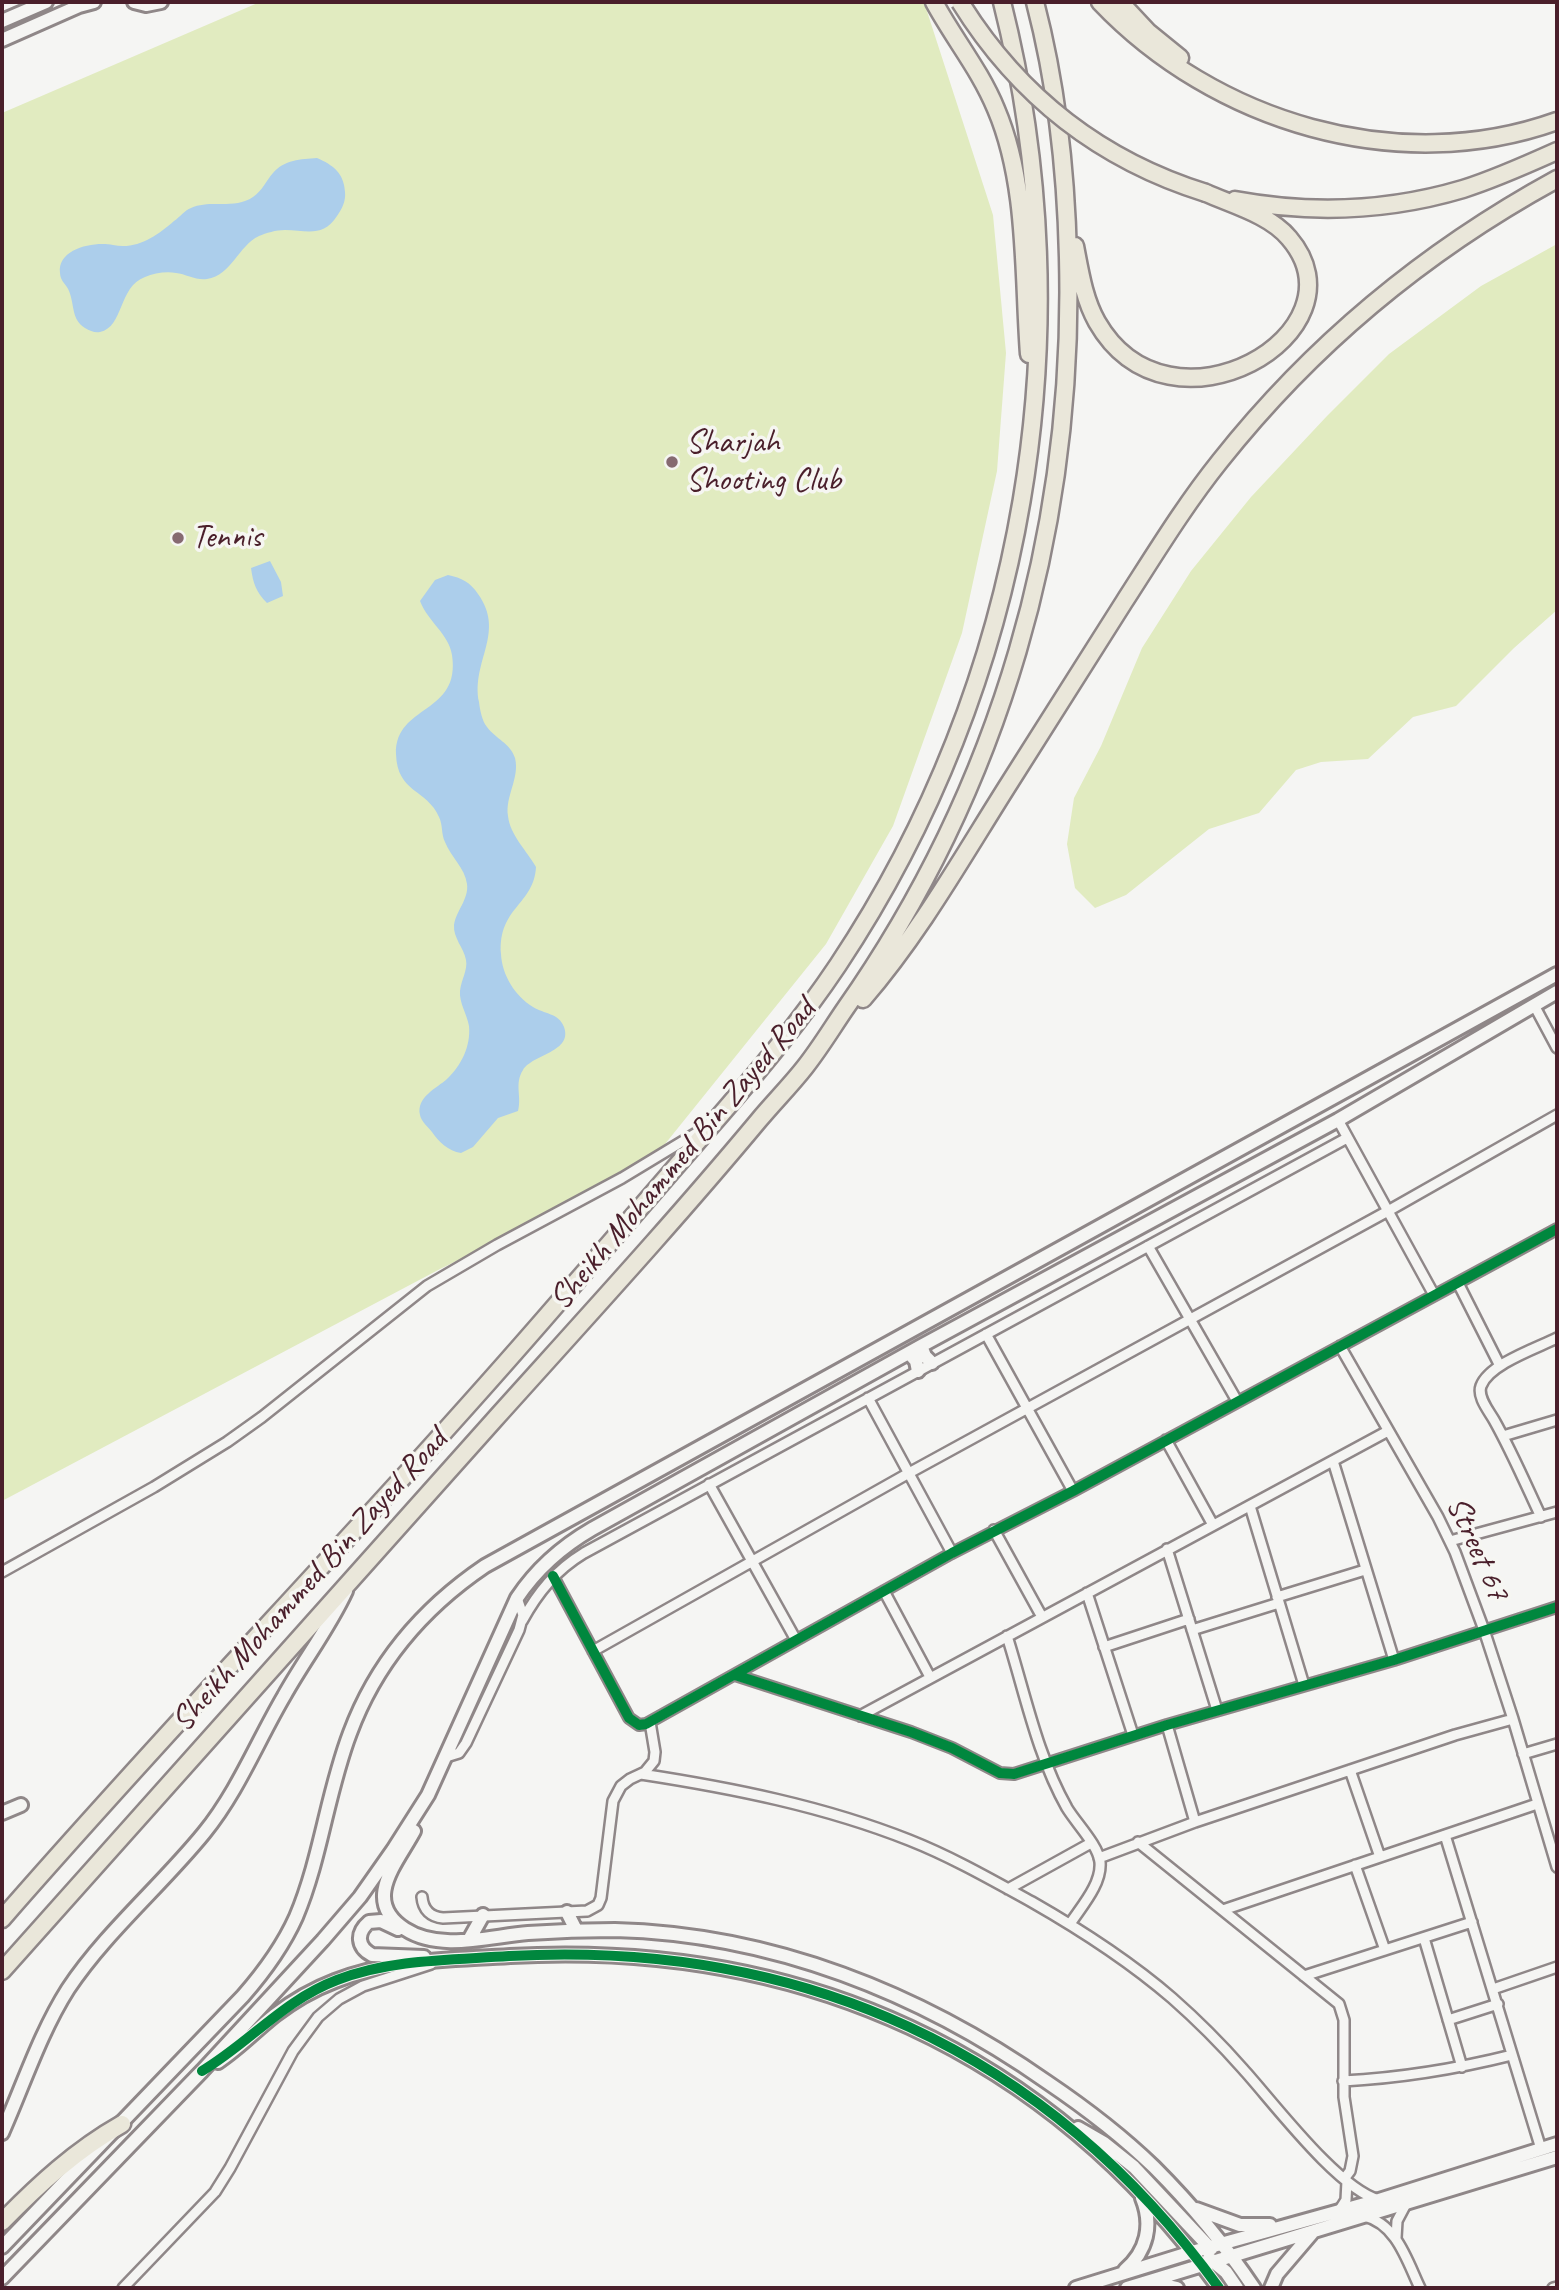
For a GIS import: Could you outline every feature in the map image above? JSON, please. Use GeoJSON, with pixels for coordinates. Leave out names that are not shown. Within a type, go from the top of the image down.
{"type":"FeatureCollection","features":[{"type":"Feature","properties":{"kind":"highway"},"geometry":{"type":"LineString","coordinates":[[934,2],[986,85],[1007,141],[1014,169],[1022,233],[1028,340],[1035,403]]}},
{"type":"Feature","properties":{"kind":"highway"},"geometry":{"type":"LineString","coordinates":[[960,2],[1003,61],[1070,126],[1121,159],[1158,177],[1206,193],[1266,220],[1287,235],[1302,257],[1307,283],[1303,309],[1279,344],[1243,368],[1201,378],[1173,377],[1150,369],[1129,358],[1106,336],[1090,309],[1067,208]]}},
{"type":"Feature","properties":{"kind":"highway","name":"Sheikh Mohammed Bin Zayed Road"},"geometry":{"type":"LineString","coordinates":[[2,1919],[475,1400],[715,1122],[774,1052],[836,968],[885,889],[928,806],[964,720],[999,609],[1024,496],[1035,403],[1040,310],[1033,174],[1021,88],[1002,2]]}},
{"type":"Feature","properties":{"kind":"highway","name":"Sheikh Mohammed Bin Zayed Road"},"geometry":{"type":"LineString","coordinates":[[2,1971],[679,1214],[807,1065],[883,952],[928,874],[967,793],[1014,666],[1045,546],[1061,446],[1070,311],[1067,208],[1060,121],[1035,2]]}},
{"type":"Feature","properties":{"kind":"highway"},"geometry":{"type":"LineString","coordinates":[[1100,2],[1139,40],[1186,74],[1271,115],[1339,135],[1409,143],[1480,140],[1515,134],[1557,121]]}},
{"type":"Feature","properties":{"kind":"highway"},"geometry":{"type":"LineString","coordinates":[[1120,2],[1168,49],[1238,101]]}},
{"type":"Feature","properties":{"kind":"highway"},"geometry":{"type":"LineString","coordinates":[[1206,193],[1252,203],[1298,208],[1345,209],[1392,204],[1461,189],[1557,151]]}},
{"type":"Feature","properties":{"kind":"highway"},"geometry":{"type":"LineString","coordinates":[[807,1065],[867,994],[923,920],[1170,531],[1218,463],[1245,431],[1311,360],[1394,286],[1472,229],[1557,179]]}},
{"type":"Feature","properties":{"kind":"highway"},"geometry":{"type":"LineString","coordinates":[[2,2222],[67,2161],[92,2141],[122,2124]]}},
{"type":"Feature","properties":{"kind":"main road"},"geometry":{"type":"LineString","coordinates":[[2,21],[46,2]]}},
{"type":"Feature","properties":{"kind":"main road"},"geometry":{"type":"LineString","coordinates":[[2,40],[94,2]]}},
{"type":"Feature","properties":{"kind":"main road"},"geometry":{"type":"LineString","coordinates":[[134,2],[146,5],[161,2]]}},
{"type":"Feature","properties":{"kind":"main road"},"geometry":{"type":"LineString","coordinates":[[2,2248],[243,1996],[278,1951],[302,1899],[340,1762],[362,1705],[393,1651],[435,1604],[458,1584],[496,1560],[1557,974]]}},
{"type":"Feature","properties":{"kind":"main road"},"geometry":{"type":"LineString","coordinates":[[408,1932],[389,1916],[383,1890],[387,1878],[416,1827],[428,1794],[517,1598],[545,1563],[579,1536],[915,1349],[1338,1120],[1557,992]]}},
{"type":"Feature","properties":{"kind":"main road"},"geometry":{"type":"LineString","coordinates":[[915,1349],[932,1363]]}},
{"type":"Feature","properties":{"kind":"main road"},"geometry":{"type":"LineString","coordinates":[[915,1349],[918,1371]]}},
{"type":"Feature","properties":{"kind":"main road"},"geometry":{"type":"LineString","coordinates":[[2,2133],[50,2023],[67,1991],[90,1960],[197,1841],[222,1809],[283,1696],[330,1621],[352,1579]]}},
{"type":"Feature","properties":{"kind":"main road"},"geometry":{"type":"LineString","coordinates":[[2,2278],[202,2071],[342,1919],[377,1874],[428,1794]]}},
{"type":"Feature","properties":{"kind":"main road"},"geometry":{"type":"LineString","coordinates":[[2,1813],[21,1805]]}},
{"type":"Feature","properties":{"kind":"main road"},"geometry":{"type":"LineString","coordinates":[[2,1908],[30,1886]]}},
{"type":"Feature","properties":{"kind":"main road"},"geometry":{"type":"LineString","coordinates":[[567,1912],[576,1930]]}},
{"type":"Feature","properties":{"kind":"main road"},"geometry":{"type":"LineString","coordinates":[[469,1940],[483,1915]]}},
{"type":"Feature","properties":{"kind":"main road"},"geometry":{"type":"LineString","coordinates":[[439,1961],[421,1956],[372,1955],[365,1951],[359,1940],[363,1928],[373,1920],[424,1938],[469,1940],[576,1930],[658,1933],[736,1945],[825,1968],[899,1996],[990,2045],[1064,2094],[1134,2148],[1192,2207],[1233,2256],[1254,2288]]}},
{"type":"Feature","properties":{"kind":"main road"},"geometry":{"type":"LineString","coordinates":[[202,2071],[226,2056],[288,2006],[319,1988],[369,1970],[439,1961],[538,1955],[596,1954],[709,1964],[773,1978],[861,2006],[928,2035],[973,2060],[1053,2115],[1103,2157],[1139,2192],[1192,2252],[1226,2272],[1237,2288]]}},
{"type":"Feature","properties":{"kind":"main road"},"geometry":{"type":"LineString","coordinates":[[1053,2115],[1087,2133],[1119,2155],[1208,2247],[1217,2253],[1233,2256]]}},
{"type":"Feature","properties":{"kind":"main road"},"geometry":{"type":"LineString","coordinates":[[1076,2288],[1208,2247],[1379,2200],[1557,2144]]}},
{"type":"Feature","properties":{"kind":"main road"},"geometry":{"type":"LineString","coordinates":[[1127,2288],[1557,2157]]}},
{"type":"Feature","properties":{"kind":"main road"},"geometry":{"type":"LineString","coordinates":[[1120,2274],[1138,2256],[1146,2238],[1147,2215],[1139,2192]]}},
{"type":"Feature","properties":{"kind":"main road"},"geometry":{"type":"LineString","coordinates":[[1192,2207],[1240,2225],[1291,2225]]}},
{"type":"Feature","properties":{"kind":"main road"},"geometry":{"type":"LineString","coordinates":[[1271,2288],[1277,2274],[1313,2232]]}},
{"type":"Feature","properties":{"kind":"main road"},"geometry":{"type":"LineString","coordinates":[[1209,2263],[1219,2288]]}},
{"type":"Feature","properties":{"kind":"main road"},"geometry":{"type":"LineString","coordinates":[[1147,2282],[1177,2288]]}},
{"type":"Feature","properties":{"kind":"street"},"geometry":{"type":"LineString","coordinates":[[1534,1005],[1557,1048]]}},
{"type":"Feature","properties":{"kind":"street"},"geometry":{"type":"LineString","coordinates":[[593,1651],[1557,1115]]}},
{"type":"Feature","properties":{"kind":"street"},"geometry":{"type":"LineString","coordinates":[[1338,1120],[1434,1295]]}},
{"type":"Feature","properties":{"kind":"street"},"geometry":{"type":"LineString","coordinates":[[2,1572],[154,1487],[227,1442],[427,1286],[622,1178],[715,1122]]}},
{"type":"Feature","properties":{"kind":"street"},"geometry":{"type":"LineString","coordinates":[[446,1757],[458,1753],[466,1743],[522,1620],[536,1597],[553,1576],[584,1553],[1348,1138]]}},
{"type":"Feature","properties":{"kind":"street"},"geometry":{"type":"LineString","coordinates":[[553,1576],[629,1718],[639,1725],[650,1722],[994,1530],[1073,1491],[1557,1229]]}},
{"type":"Feature","properties":{"kind":"street"},"geometry":{"type":"LineString","coordinates":[[1148,1246],[1188,1320],[1237,1401]]}},
{"type":"Feature","properties":{"kind":"street"},"geometry":{"type":"LineString","coordinates":[[1458,1283],[1500,1366]]}},
{"type":"Feature","properties":{"kind":"street"},"geometry":{"type":"LineString","coordinates":[[986,1334],[1073,1491]]}},
{"type":"Feature","properties":{"kind":"street"},"geometry":{"type":"LineString","coordinates":[[1541,1517],[1481,1394],[1483,1383],[1500,1366],[1557,1338]]}},
{"type":"Feature","properties":{"kind":"street","name":"Street 67"},"geometry":{"type":"LineString","coordinates":[[1340,1346],[1450,1541],[1484,1630],[1557,1867]]}},
{"type":"Feature","properties":{"kind":"street"},"geometry":{"type":"LineString","coordinates":[[868,1398],[952,1553]]}},
{"type":"Feature","properties":{"kind":"street"},"geometry":{"type":"LineString","coordinates":[[1503,1436],[1557,1420]]}},
{"type":"Feature","properties":{"kind":"street"},"geometry":{"type":"LineString","coordinates":[[860,1716],[1388,1432]]}},
{"type":"Feature","properties":{"kind":"street"},"geometry":{"type":"LineString","coordinates":[[1166,1440],[1213,1525]]}},
{"type":"Feature","properties":{"kind":"street"},"geometry":{"type":"LineString","coordinates":[[1333,1461],[1394,1660]]}},
{"type":"Feature","properties":{"kind":"street"},"geometry":{"type":"LineString","coordinates":[[709,1484],[796,1640]]}},
{"type":"Feature","properties":{"kind":"street"},"geometry":{"type":"LineString","coordinates":[[1250,1506],[1304,1685]]}},
{"type":"Feature","properties":{"kind":"street"},"geometry":{"type":"LineString","coordinates":[[1450,1541],[1557,1512]]}},
{"type":"Feature","properties":{"kind":"street"},"geometry":{"type":"LineString","coordinates":[[994,1530],[1042,1617]]}},
{"type":"Feature","properties":{"kind":"street"},"geometry":{"type":"LineString","coordinates":[[1167,1549],[1217,1710]]}},
{"type":"Feature","properties":{"kind":"street"},"geometry":{"type":"LineString","coordinates":[[1192,1630],[1365,1570]]}},
{"type":"Feature","properties":{"kind":"street"},"geometry":{"type":"LineString","coordinates":[[884,1591],[930,1677]]}},
{"type":"Feature","properties":{"kind":"street"},"geometry":{"type":"LineString","coordinates":[[1087,1593],[1133,1735]]}},
{"type":"Feature","properties":{"kind":"street"},"geometry":{"type":"LineString","coordinates":[[517,1598],[522,1609],[522,1620]]}},
{"type":"Feature","properties":{"kind":"street"},"geometry":{"type":"LineString","coordinates":[[734,1675],[935,1741],[1007,1775],[1217,1710],[1394,1660],[1557,1606]]}},
{"type":"Feature","properties":{"kind":"street"},"geometry":{"type":"LineString","coordinates":[[1104,1647],[1189,1619]]}},
{"type":"Feature","properties":{"kind":"street"},"geometry":{"type":"LineString","coordinates":[[1007,1636],[1046,1763],[1066,1805],[1099,1857],[1097,1879],[1070,1924]]}},
{"type":"Feature","properties":{"kind":"street"},"geometry":{"type":"LineString","coordinates":[[1099,1857],[1455,1735],[1513,1719]]}},
{"type":"Feature","properties":{"kind":"street"},"geometry":{"type":"LineString","coordinates":[[422,1897],[426,1910],[438,1918],[591,1910],[600,1901],[615,1796],[626,1782],[649,1769],[655,1756],[650,1722]]}},
{"type":"Feature","properties":{"kind":"street"},"geometry":{"type":"LineString","coordinates":[[1167,1725],[1195,1822]]}},
{"type":"Feature","properties":{"kind":"street"},"geometry":{"type":"LineString","coordinates":[[1523,1754],[1557,1744]]}},
{"type":"Feature","properties":{"kind":"street"},"geometry":{"type":"LineString","coordinates":[[1350,1770],[1380,1857]]}},
{"type":"Feature","properties":{"kind":"street"},"geometry":{"type":"LineString","coordinates":[[641,1774],[759,1796],[862,1823],[934,1850],[1070,1924],[1144,1976],[1196,2020],[1345,2180],[1358,2191],[1379,2200]]}},
{"type":"Feature","properties":{"kind":"street"},"geometry":{"type":"LineString","coordinates":[[1223,1910],[1537,1804]]}},
{"type":"Feature","properties":{"kind":"street"},"geometry":{"type":"LineString","coordinates":[[1445,1835],[1541,2149]]}},
{"type":"Feature","properties":{"kind":"street"},"geometry":{"type":"LineString","coordinates":[[1138,1842],[1335,2000],[1343,2015],[1343,2081],[1353,2156],[1345,2180],[1346,2200],[1339,2211]]}},
{"type":"Feature","properties":{"kind":"street"},"geometry":{"type":"LineString","coordinates":[[1008,1889],[1091,1843]]}},
{"type":"Feature","properties":{"kind":"street"},"geometry":{"type":"LineString","coordinates":[[1355,1866],[1385,1950]]}},
{"type":"Feature","properties":{"kind":"street"},"geometry":{"type":"LineString","coordinates":[[1304,1976],[1472,1922]]}},
{"type":"Feature","properties":{"kind":"street"},"geometry":{"type":"LineString","coordinates":[[1424,1938],[1462,2067]]}},
{"type":"Feature","properties":{"kind":"street"},"geometry":{"type":"LineString","coordinates":[[123,2288],[215,2192],[297,2045],[318,2017],[339,1999],[363,1986],[439,1961]]}},
{"type":"Feature","properties":{"kind":"street"},"geometry":{"type":"LineString","coordinates":[[1493,1989],[1557,1967]]}},
{"type":"Feature","properties":{"kind":"street"},"geometry":{"type":"LineString","coordinates":[[1448,2020],[1498,2004]]}},
{"type":"Feature","properties":{"kind":"street"},"geometry":{"type":"LineString","coordinates":[[1343,2081],[1415,2075],[1512,2055]]}},
{"type":"Feature","properties":{"kind":"street"},"geometry":{"type":"LineString","coordinates":[[1396,2240],[1397,2221],[1406,2204]]}},
{"type":"Feature","properties":{"kind":"street"},"geometry":{"type":"LineString","coordinates":[[1364,2216],[1383,2224],[1396,2240],[1420,2288]]}},
{"type":"Feature","properties":{"kind":"green space"},"geometry":{"type":"Polygon","coordinates":[[[260,2],[924,2],[993,215],[1006,353],[997,471],[962,633],[893,826],[826,944],[657,1154],[2,1501],[2,113],[260,2]]]}},
{"type":"Feature","properties":{"kind":"green space"},"geometry":{"type":"Polygon","coordinates":[[[1557,244],[1557,610],[1456,706],[1413,717],[1368,759],[1321,762],[1296,770],[1259,813],[1209,829],[1126,895],[1095,908],[1075,888],[1067,844],[1074,798],[1101,746],[1142,648],[1191,571],[1251,497],[1389,354],[1481,286],[1557,244]]]}},
{"type":"Feature","properties":{"kind":"water"},"geometry":{"type":"Polygon","coordinates":[[[317,158],[337,170],[344,185],[345,199],[332,223],[320,230],[285,230],[259,236],[246,246],[223,272],[207,279],[169,272],[145,277],[130,289],[108,329],[94,332],[77,321],[69,291],[60,273],[64,258],[71,252],[97,244],[138,244],[161,232],[189,209],[198,205],[246,201],[256,195],[282,165],[317,158]]]}},
{"type":"Feature","properties":{"kind":"water"},"geometry":{"type":"Polygon","coordinates":[[[270,561],[281,582],[283,596],[267,603],[256,587],[251,568],[270,561]]]}},
{"type":"Feature","properties":{"kind":"water"},"geometry":{"type":"Polygon","coordinates":[[[448,575],[469,584],[486,608],[489,634],[479,673],[480,708],[487,727],[510,749],[515,758],[516,773],[509,801],[509,823],[536,867],[529,890],[505,926],[501,954],[504,970],[521,997],[533,1007],[562,1022],[565,1035],[558,1047],[523,1070],[519,1080],[518,1111],[498,1118],[473,1147],[461,1153],[448,1148],[438,1139],[422,1119],[420,1109],[424,1098],[457,1068],[468,1041],[469,1026],[460,995],[466,960],[454,925],[466,895],[467,884],[464,873],[445,842],[439,817],[434,808],[401,776],[396,754],[398,738],[406,726],[438,700],[447,689],[452,674],[450,648],[420,601],[435,580],[448,575]]]}},
{"type":"Feature","properties":{"kind":"cycle path"},"geometry":{"type":"LineString","coordinates":[[553,1576],[629,1718],[639,1725],[646,1724],[952,1553],[1073,1491],[1557,1229]]}},
{"type":"Feature","properties":{"kind":"cycle path"},"geometry":{"type":"LineString","coordinates":[[735,1675],[911,1732],[952,1748],[1000,1773],[1014,1774],[1167,1725],[1394,1660],[1557,1607]]}},
{"type":"Feature","properties":{"kind":"cycle path"},"geometry":{"type":"LineString","coordinates":[[202,2071],[300,1999],[337,1980],[379,1968],[509,1956],[616,1956],[719,1968],[816,1991],[909,2027],[995,2074],[1076,2133],[1151,2205],[1219,2288]]}},
{"type":"Feature","properties":{"kind":"place","name":"Sharjah Shooting Club"},"geometry":{"type":"Point","coordinates":[672,462]}},
{"type":"Feature","properties":{"kind":"place","name":"Tennis"},"geometry":{"type":"Point","coordinates":[178,538]}}]}
